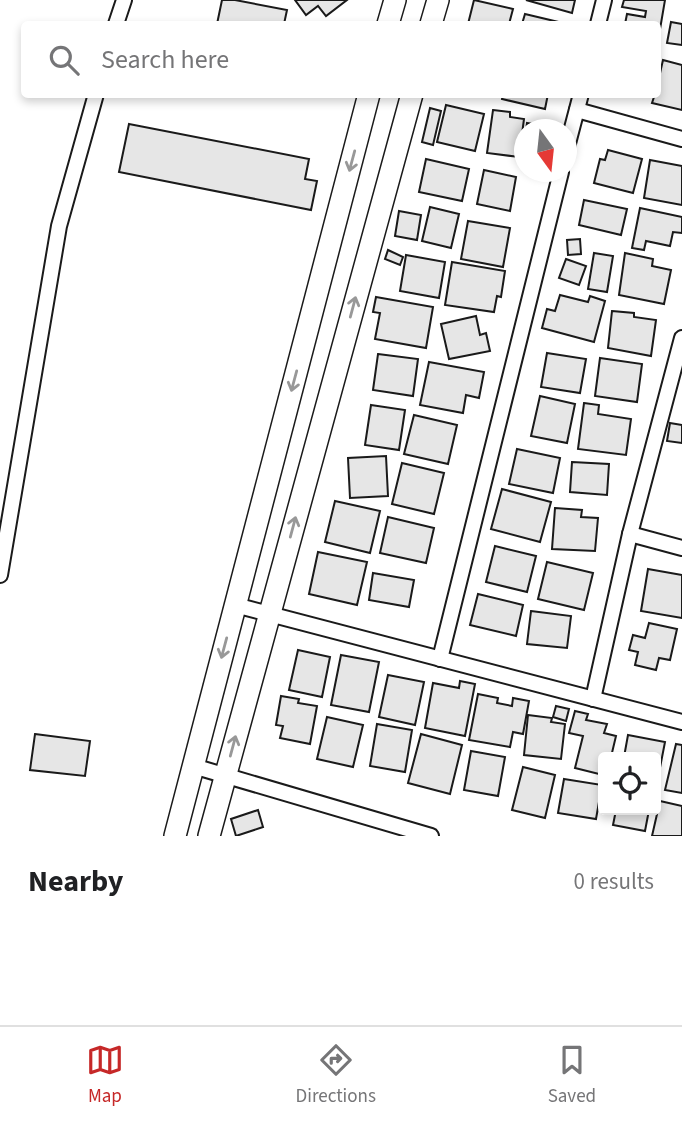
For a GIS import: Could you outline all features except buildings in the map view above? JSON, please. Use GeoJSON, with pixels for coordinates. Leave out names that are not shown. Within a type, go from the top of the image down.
{"type":"FeatureCollection","features":[{"type":"Feature","properties":{"kind":"street"},"geometry":{"type":"LineString","coordinates":[[117,21],[124,0]]}},
{"type":"Feature","properties":{"kind":"street"},"geometry":{"type":"LineString","coordinates":[[389,21],[395,0]]}},
{"type":"Feature","properties":{"kind":"street"},"geometry":{"type":"LineString","coordinates":[[432,21],[438,0]]}},
{"type":"Feature","properties":{"kind":"street"},"geometry":{"type":"LineString","coordinates":[[599,21],[604,0]]}},
{"type":"Feature","properties":{"kind":"street"},"geometry":{"type":"LineString","coordinates":[[0,575],[59,226],[95,98]]}},
{"type":"Feature","properties":{"kind":"street"},"geometry":{"type":"LineString","coordinates":[[175,836],[368,98]]}},
{"type":"Feature","properties":{"kind":"street"},"geometry":{"type":"LineString","coordinates":[[209,836],[411,98]]}},
{"type":"Feature","properties":{"kind":"street"},"geometry":{"type":"LineString","coordinates":[[575,119],[580,98]]}},
{"type":"Feature","properties":{"kind":"street"},"geometry":{"type":"LineString","coordinates":[[577,110],[682,139]]}},
{"type":"Feature","properties":{"kind":"street"},"geometry":{"type":"LineString","coordinates":[[440,659],[559,182]]}},
{"type":"Feature","properties":{"kind":"street"},"geometry":{"type":"LineString","coordinates":[[593,699],[630,534],[682,338]]}},
{"type":"Feature","properties":{"kind":"street"},"geometry":{"type":"LineString","coordinates":[[630,534],[682,548]]}},
{"type":"Feature","properties":{"kind":"street"},"geometry":{"type":"LineString","coordinates":[[235,605],[682,722]]}},
{"type":"Feature","properties":{"kind":"street"},"geometry":{"type":"LineString","coordinates":[[193,765],[383,830],[431,836]]}}]}
